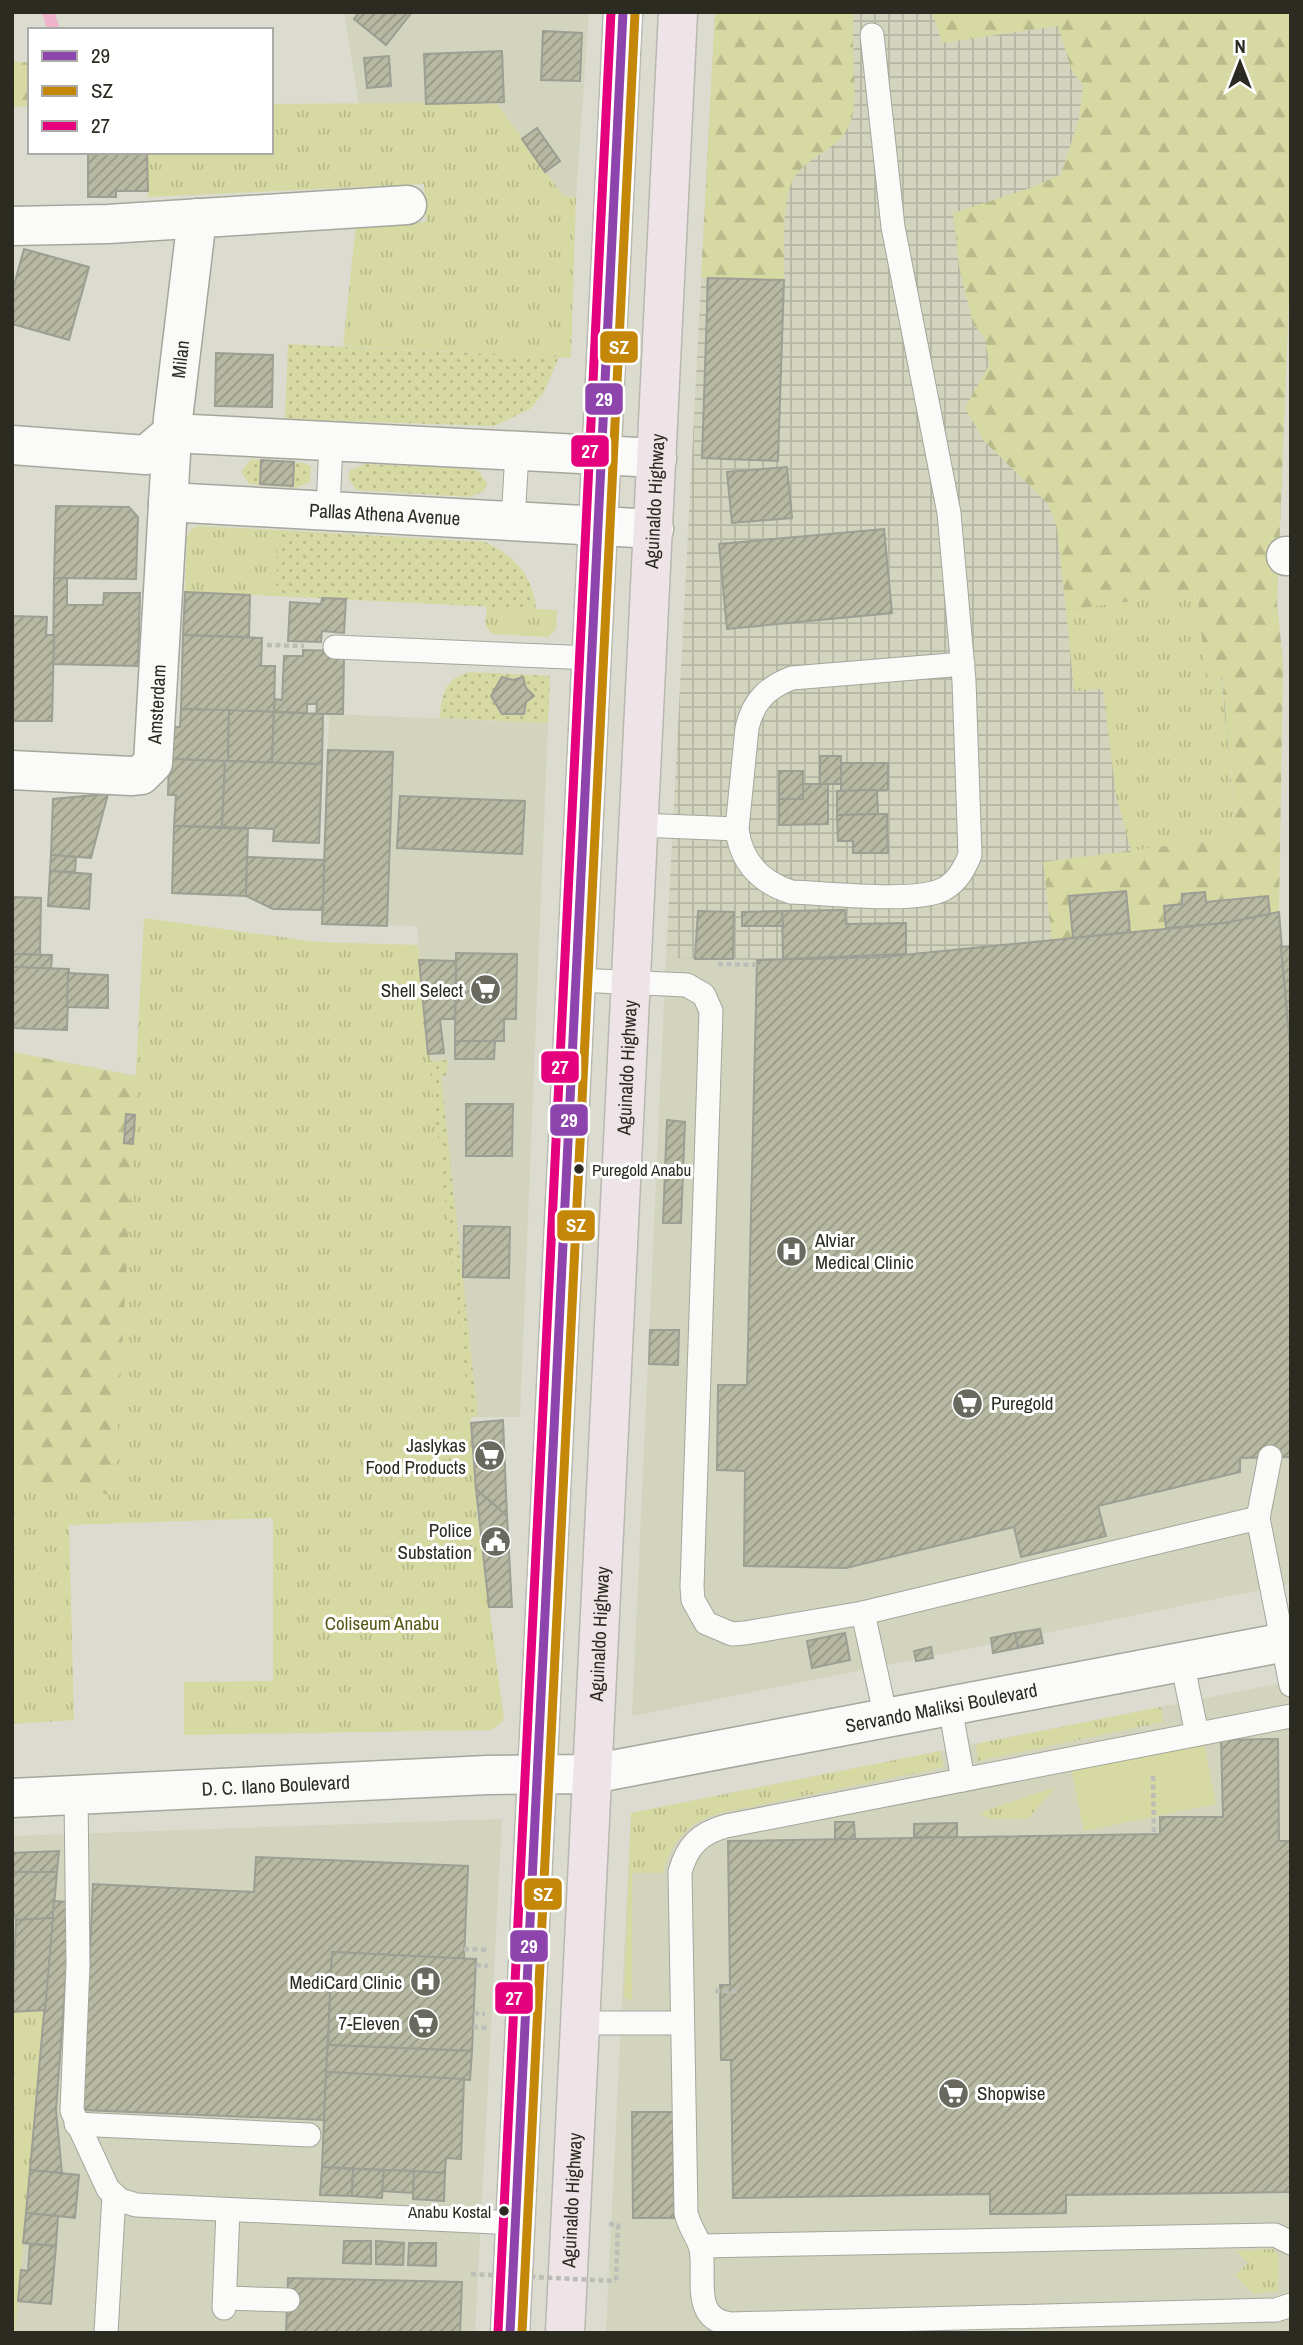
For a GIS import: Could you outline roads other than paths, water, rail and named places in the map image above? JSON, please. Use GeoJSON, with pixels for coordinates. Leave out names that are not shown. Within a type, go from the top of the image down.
{"type":"FeatureCollection","features":[{"type":"Feature","properties":{"kind":"highway"},"geometry":{"type":"LineString","coordinates":[[510,2333],[623,12]]}},
{"type":"Feature","properties":{"kind":"highway","name":"Aguinaldo Highway"},"geometry":{"type":"LineString","coordinates":[[565,2333],[678,12]]}},
{"type":"Feature","properties":{"kind":"street"},"geometry":{"type":"LineString","coordinates":[[12,226],[407,205]]}},
{"type":"Feature","properties":{"kind":"street","name":"Milan"},"geometry":{"type":"LineString","coordinates":[[159,444],[197,218]]}},
{"type":"Feature","properties":{"kind":"street"},"geometry":{"type":"LineString","coordinates":[[12,445],[331,442],[657,457]]}},
{"type":"Feature","properties":{"kind":"street"},"geometry":{"type":"LineString","coordinates":[[159,444],[168,502]]}},
{"type":"Feature","properties":{"kind":"street","name":"Pallas Athena Avenue"},"geometry":{"type":"LineString","coordinates":[[168,502],[654,529]]}},
{"type":"Feature","properties":{"kind":"street","name":"Amsterdam"},"geometry":{"type":"LineString","coordinates":[[12,770],[131,776],[141,775],[153,762],[168,502]]}},
{"type":"Feature","properties":{"kind":"street","name":"Servando Maliksi Boulevard"},"geometry":{"type":"LineString","coordinates":[[538,1773],[592,1774],[1287,1642]]}},
{"type":"Feature","properties":{"kind":"street","name":"D. C. Ilano Boulevard"},"geometry":{"type":"LineString","coordinates":[[12,1798],[538,1773]]}},
{"type":"Feature","properties":{"kind":"lane"},"geometry":{"type":"LineString","coordinates":[[872,35],[894,228],[949,513],[963,664],[971,840],[965,868],[945,888],[918,896],[791,892],[777,888],[753,870],[744,857],[737,829],[749,716],[762,695],[776,684],[792,678],[963,664]]}},
{"type":"Feature","properties":{"kind":"lane"},"geometry":{"type":"LineString","coordinates":[[328,510],[331,442]]}},
{"type":"Feature","properties":{"kind":"lane"},"geometry":{"type":"LineString","coordinates":[[513,522],[517,452]]}},
{"type":"Feature","properties":{"kind":"lane"},"geometry":{"type":"LineString","coordinates":[[335,647],[592,657]]}},
{"type":"Feature","properties":{"kind":"lane"},"geometry":{"type":"LineString","coordinates":[[639,825],[737,829]]}},
{"type":"Feature","properties":{"kind":"lane"},"geometry":{"type":"LineString","coordinates":[[576,980],[687,985],[704,995],[711,1011],[693,1600],[706,1623],[732,1634],[863,1613],[1258,1518]]}},
{"type":"Feature","properties":{"kind":"lane"},"geometry":{"type":"LineString","coordinates":[[1270,1457],[1258,1518],[1287,1642],[1291,1685]]}},
{"type":"Feature","properties":{"kind":"lane"},"geometry":{"type":"LineString","coordinates":[[863,1613],[886,1718]]}},
{"type":"Feature","properties":{"kind":"lane"},"geometry":{"type":"LineString","coordinates":[[1182,1662],[1197,1734]]}},
{"type":"Feature","properties":{"kind":"lane"},"geometry":{"type":"LineString","coordinates":[[950,1706],[963,1780]]}},
{"type":"Feature","properties":{"kind":"lane"},"geometry":{"type":"LineString","coordinates":[[1291,1716],[726,1826],[709,1831],[695,1841],[685,1856],[680,1872],[686,2213],[689,2226],[701,2246],[704,2308],[720,2322],[931,2326],[1276,2310],[1291,2305]]}},
{"type":"Feature","properties":{"kind":"lane"},"geometry":{"type":"LineString","coordinates":[[76,1795],[78,1965],[72,2111],[108,2189],[114,2195],[136,2205],[515,2223]]}},
{"type":"Feature","properties":{"kind":"lane"},"geometry":{"type":"LineString","coordinates":[[579,2023],[682,2023]]}},
{"type":"Feature","properties":{"kind":"lane"},"geometry":{"type":"LineString","coordinates":[[76,2124],[309,2135]]}},
{"type":"Feature","properties":{"kind":"lane"},"geometry":{"type":"LineString","coordinates":[[106,2333],[114,2195]]}},
{"type":"Feature","properties":{"kind":"lane"},"geometry":{"type":"LineString","coordinates":[[228,2210],[224,2303],[288,2300]]}},
{"type":"Feature","properties":{"kind":"lane"},"geometry":{"type":"LineString","coordinates":[[701,2246],[1275,2235],[1291,2243]]}},
{"type":"Feature","properties":{"kind":"waterway"},"geometry":{"type":"LineString","coordinates":[[48,12],[53,28]]}},
{"type":"Feature","properties":{"kind":"place","name":"Shell Select"},"geometry":{"type":"Point","coordinates":[486,990]}},
{"type":"Feature","properties":{"kind":"place","name":"Puregold Anabu"},"geometry":{"type":"Point","coordinates":[579,1169]}},
{"type":"Feature","properties":{"kind":"place","name":"Alviar Medical Clinic"},"geometry":{"type":"Point","coordinates":[792,1251]}},
{"type":"Feature","properties":{"kind":"place","name":"Puregold"},"geometry":{"type":"Point","coordinates":[968,1403]}},
{"type":"Feature","properties":{"kind":"place","name":"Jaslykas Food Products"},"geometry":{"type":"Point","coordinates":[489,1456]}},
{"type":"Feature","properties":{"kind":"place","name":"Police Substation"},"geometry":{"type":"Point","coordinates":[495,1541]}},
{"type":"Feature","properties":{"kind":"place","name":"MediCard Clinic"},"geometry":{"type":"Point","coordinates":[425,1982]}},
{"type":"Feature","properties":{"kind":"place","name":"7-Eleven"},"geometry":{"type":"Point","coordinates":[423,2023]}},
{"type":"Feature","properties":{"kind":"place","name":"Shopwise"},"geometry":{"type":"Point","coordinates":[954,2093]}},
{"type":"Feature","properties":{"kind":"place","name":"Anabu Kostal"},"geometry":{"type":"Point","coordinates":[504,2211]}},
{"type":"Feature","properties":{"kind":"park label","name":"Coliseum Anabu"},"geometry":{"type":"Point","coordinates":[382,1623]}}]}
